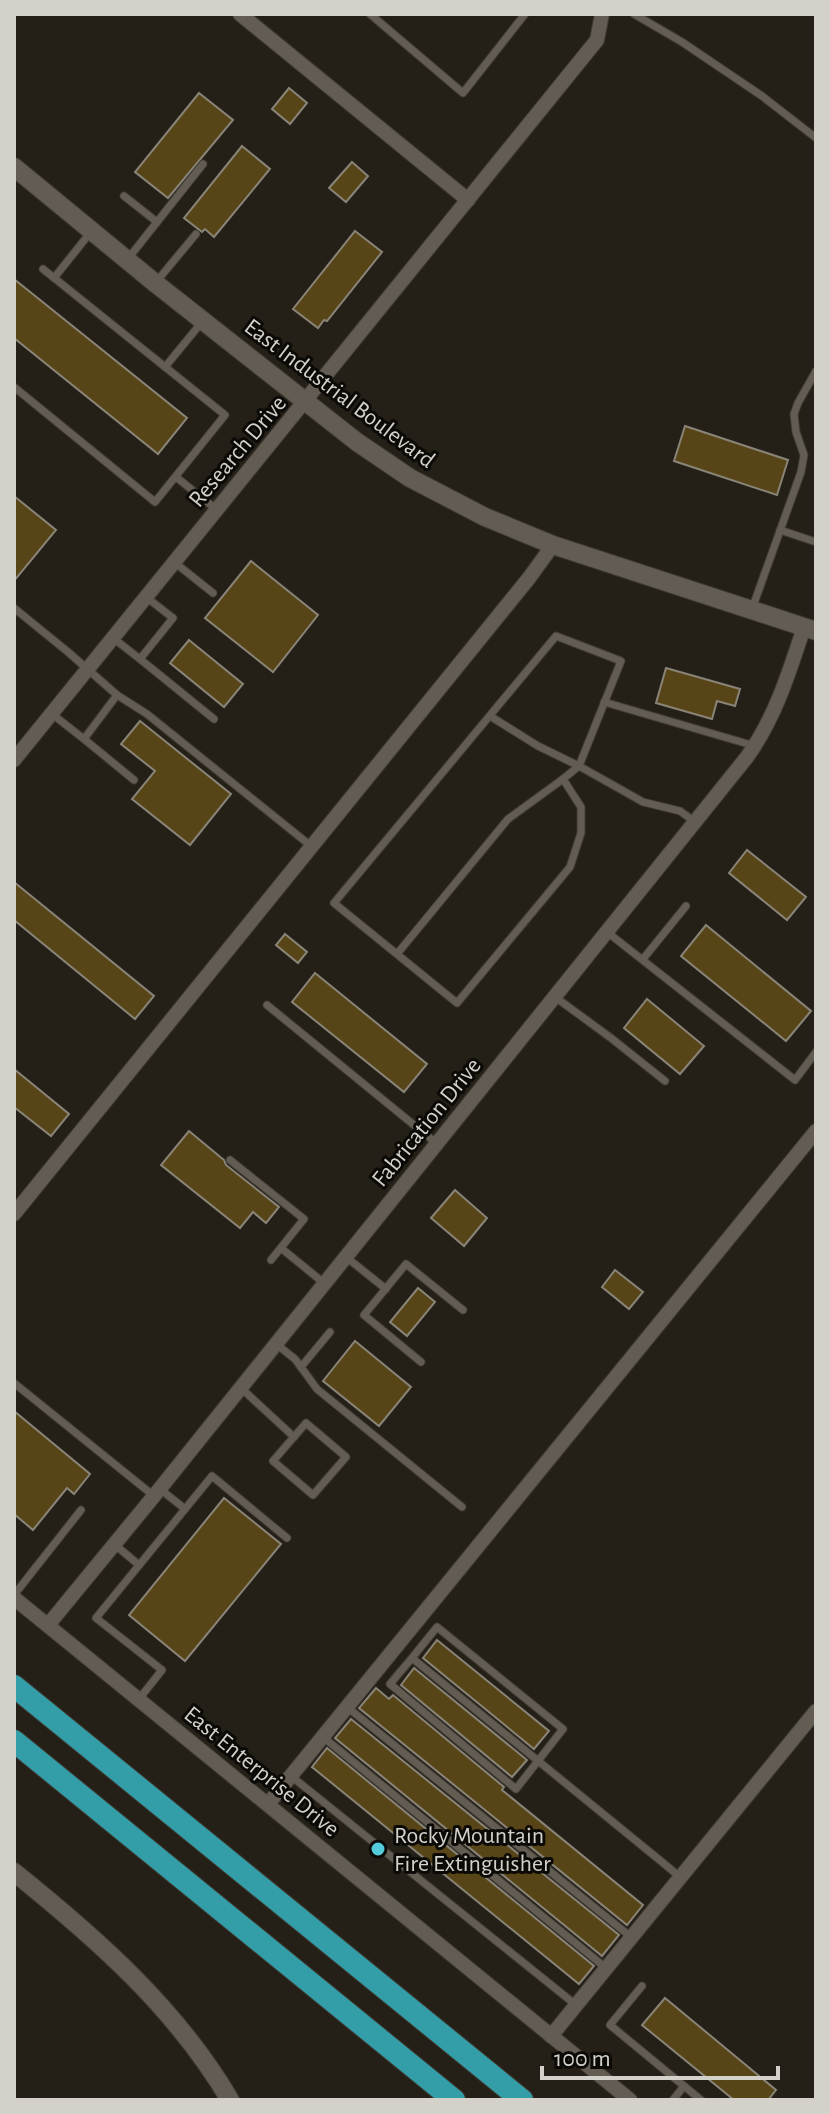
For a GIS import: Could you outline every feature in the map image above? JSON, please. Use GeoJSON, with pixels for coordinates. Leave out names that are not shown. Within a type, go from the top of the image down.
{"type":"FeatureCollection","features":[{"type":"Feature","properties":{"kind":"highway"},"geometry":{"type":"LineString","coordinates":[[14,1686],[522,2100]]}},
{"type":"Feature","properties":{"kind":"highway"},"geometry":{"type":"LineString","coordinates":[[14,1741],[454,2100]]}},
{"type":"Feature","properties":{"kind":"street"},"geometry":{"type":"LineString","coordinates":[[240,14],[468,200]]}},
{"type":"Feature","properties":{"kind":"street","name":"Research Drive"},"geometry":{"type":"LineString","coordinates":[[14,760],[597,40],[602,14]]}},
{"type":"Feature","properties":{"kind":"street","name":"East Industrial Boulevard"},"geometry":{"type":"LineString","coordinates":[[14,167],[306,402],[410,478],[485,517],[553,545],[810,629]]}},
{"type":"Feature","properties":{"kind":"street"},"geometry":{"type":"LineString","coordinates":[[14,1214],[553,545]]}},
{"type":"Feature","properties":{"kind":"street","name":"Fabrication Drive"},"geometry":{"type":"LineString","coordinates":[[48,1625],[755,746],[810,629]]}},
{"type":"Feature","properties":{"kind":"street"},"geometry":{"type":"LineString","coordinates":[[268,1804],[816,1131]]}},
{"type":"Feature","properties":{"kind":"street","name":"East Enterprise Drive"},"geometry":{"type":"LineString","coordinates":[[14,1596],[630,2100]]}},
{"type":"Feature","properties":{"kind":"street"},"geometry":{"type":"LineString","coordinates":[[551,2036],[816,1711]]}},
{"type":"Feature","properties":{"kind":"street"},"geometry":{"type":"LineString","coordinates":[[14,1872],[72,1919],[145,1989],[174,2020],[230,2100]]}},
{"type":"Feature","properties":{"kind":"lane"},"geometry":{"type":"LineString","coordinates":[[370,14],[463,93],[525,14]]}},
{"type":"Feature","properties":{"kind":"lane"},"geometry":{"type":"LineString","coordinates":[[634,14],[751,88],[816,138]]}},
{"type":"Feature","properties":{"kind":"lane"},"geometry":{"type":"LineString","coordinates":[[127,260],[203,164]]}},
{"type":"Feature","properties":{"kind":"lane"},"geometry":{"type":"LineString","coordinates":[[124,196],[157,222]]}},
{"type":"Feature","properties":{"kind":"lane"},"geometry":{"type":"LineString","coordinates":[[54,278],[92,231]]}},
{"type":"Feature","properties":{"kind":"lane"},"geometry":{"type":"LineString","coordinates":[[155,283],[196,234]]}},
{"type":"Feature","properties":{"kind":"lane"},"geometry":{"type":"LineString","coordinates":[[14,387],[155,502],[225,415],[43,269]]}},
{"type":"Feature","properties":{"kind":"lane"},"geometry":{"type":"LineString","coordinates":[[165,367],[203,321]]}},
{"type":"Feature","properties":{"kind":"lane"},"geometry":{"type":"LineString","coordinates":[[751,610],[801,472],[804,455],[794,414],[816,371]]}},
{"type":"Feature","properties":{"kind":"lane"},"geometry":{"type":"LineString","coordinates":[[176,477],[217,510]]}},
{"type":"Feature","properties":{"kind":"lane"},"geometry":{"type":"LineString","coordinates":[[780,530],[816,542]]}},
{"type":"Feature","properties":{"kind":"lane"},"geometry":{"type":"LineString","coordinates":[[174,562],[213,593]]}},
{"type":"Feature","properties":{"kind":"lane"},"geometry":{"type":"LineString","coordinates":[[140,659],[173,618],[146,597]]}},
{"type":"Feature","properties":{"kind":"lane"},"geometry":{"type":"LineString","coordinates":[[14,608],[117,695],[147,714],[312,847]]}},
{"type":"Feature","properties":{"kind":"lane"},"geometry":{"type":"LineString","coordinates":[[397,954],[508,819],[579,766],[621,661],[556,636],[334,903],[457,1003],[570,867],[581,833],[581,807],[563,779]]}},
{"type":"Feature","properties":{"kind":"lane"},"geometry":{"type":"LineString","coordinates":[[113,638],[214,719]]}},
{"type":"Feature","properties":{"kind":"lane"},"geometry":{"type":"LineString","coordinates":[[84,739],[117,695]]}},
{"type":"Feature","properties":{"kind":"lane"},"geometry":{"type":"LineString","coordinates":[[604,702],[755,746]]}},
{"type":"Feature","properties":{"kind":"lane"},"geometry":{"type":"LineString","coordinates":[[52,714],[134,780]]}},
{"type":"Feature","properties":{"kind":"lane"},"geometry":{"type":"LineString","coordinates":[[490,716],[538,746],[643,802],[680,811],[695,822]]}},
{"type":"Feature","properties":{"kind":"lane"},"geometry":{"type":"LineString","coordinates":[[643,959],[686,906]]}},
{"type":"Feature","properties":{"kind":"lane"},"geometry":{"type":"LineString","coordinates":[[607,932],[795,1080],[816,1052]]}},
{"type":"Feature","properties":{"kind":"lane"},"geometry":{"type":"LineString","coordinates":[[555,997],[665,1081]]}},
{"type":"Feature","properties":{"kind":"lane"},"geometry":{"type":"LineString","coordinates":[[267,1005],[437,1144]]}},
{"type":"Feature","properties":{"kind":"lane"},"geometry":{"type":"LineString","coordinates":[[230,1160],[304,1219],[271,1260]]}},
{"type":"Feature","properties":{"kind":"lane"},"geometry":{"type":"LineString","coordinates":[[281,1248],[325,1284]]}},
{"type":"Feature","properties":{"kind":"lane"},"geometry":{"type":"LineString","coordinates":[[346,1257],[386,1289]]}},
{"type":"Feature","properties":{"kind":"lane"},"geometry":{"type":"LineString","coordinates":[[421,1362],[364,1315],[406,1264],[463,1310]]}},
{"type":"Feature","properties":{"kind":"lane"},"geometry":{"type":"LineString","coordinates":[[301,1367],[330,1332]]}},
{"type":"Feature","properties":{"kind":"lane"},"geometry":{"type":"LineString","coordinates":[[276,1344],[295,1359],[317,1389],[462,1507]]}},
{"type":"Feature","properties":{"kind":"lane"},"geometry":{"type":"LineString","coordinates":[[14,1383],[157,1492],[185,1509]]}},
{"type":"Feature","properties":{"kind":"lane"},"geometry":{"type":"LineString","coordinates":[[241,1388],[294,1437]]}},
{"type":"Feature","properties":{"kind":"lane"},"geometry":{"type":"LineString","coordinates":[[306,1423],[346,1457],[313,1495],[273,1461],[294,1437],[306,1423]]}},
{"type":"Feature","properties":{"kind":"lane"},"geometry":{"type":"LineString","coordinates":[[139,1699],[162,1670],[96,1618],[212,1476],[287,1538]]}},
{"type":"Feature","properties":{"kind":"lane"},"geometry":{"type":"LineString","coordinates":[[14,1596],[81,1510]]}},
{"type":"Feature","properties":{"kind":"lane"},"geometry":{"type":"LineString","coordinates":[[114,1544],[139,1565]]}},
{"type":"Feature","properties":{"kind":"lane"},"geometry":{"type":"LineString","coordinates":[[437,1627],[563,1729],[516,1789],[390,1684],[412,1658],[437,1627]]}},
{"type":"Feature","properties":{"kind":"lane"},"geometry":{"type":"LineString","coordinates":[[412,1658],[680,1877]]}},
{"type":"Feature","properties":{"kind":"lane"},"geometry":{"type":"LineString","coordinates":[[347,1707],[631,1937]]}},
{"type":"Feature","properties":{"kind":"lane"},"geometry":{"type":"LineString","coordinates":[[323,1737],[606,1968]]}},
{"type":"Feature","properties":{"kind":"lane"},"geometry":{"type":"LineString","coordinates":[[291,1776],[576,2005]]}},
{"type":"Feature","properties":{"kind":"lane"},"geometry":{"type":"LineString","coordinates":[[642,1986],[610,2025],[701,2100]]}},
{"type":"Feature","properties":{"kind":"lane"},"geometry":{"type":"LineString","coordinates":[[673,2100],[684,2086]]}},
{"type":"Feature","properties":{"kind":"building"},"geometry":{"type":"Polygon","coordinates":[[[289,88],[307,103],[290,124],[272,109],[289,88]]]}},
{"type":"Feature","properties":{"kind":"building"},"geometry":{"type":"Polygon","coordinates":[[[199,93],[233,120],[168,198],[135,172],[199,93]]]}},
{"type":"Feature","properties":{"kind":"building"},"geometry":{"type":"Polygon","coordinates":[[[242,146],[270,169],[214,237],[184,218],[242,146]]]}},
{"type":"Feature","properties":{"kind":"building"},"geometry":{"type":"Polygon","coordinates":[[[352,162],[368,176],[346,202],[329,188],[352,162]]]}},
{"type":"Feature","properties":{"kind":"building"},"geometry":{"type":"Polygon","coordinates":[[[355,231],[382,252],[318,328],[293,309],[355,231]]]}},
{"type":"Feature","properties":{"kind":"building"},"geometry":{"type":"Polygon","coordinates":[[[14,279],[187,418],[158,454],[14,338],[14,279]]]}},
{"type":"Feature","properties":{"kind":"building"},"geometry":{"type":"Polygon","coordinates":[[[685,426],[788,460],[777,495],[674,461],[685,426]]]}},
{"type":"Feature","properties":{"kind":"building"},"geometry":{"type":"Polygon","coordinates":[[[14,496],[56,530],[14,581],[14,496]]]}},
{"type":"Feature","properties":{"kind":"building"},"geometry":{"type":"Polygon","coordinates":[[[251,561],[318,615],[273,672],[205,618],[251,561]]]}},
{"type":"Feature","properties":{"kind":"building"},"geometry":{"type":"Polygon","coordinates":[[[189,640],[243,684],[224,707],[170,663],[189,640]]]}},
{"type":"Feature","properties":{"kind":"building"},"geometry":{"type":"Polygon","coordinates":[[[666,668],[740,689],[735,706],[717,701],[712,719],[656,703],[666,668]]]}},
{"type":"Feature","properties":{"kind":"building"},"geometry":{"type":"Polygon","coordinates":[[[140,721],[231,794],[190,845],[132,799],[155,771],[121,744],[140,721]]]}},
{"type":"Feature","properties":{"kind":"building"},"geometry":{"type":"Polygon","coordinates":[[[747,850],[806,897],[787,920],[729,873],[747,850]]]}},
{"type":"Feature","properties":{"kind":"building"},"geometry":{"type":"Polygon","coordinates":[[[14,882],[154,996],[135,1019],[14,920],[14,882]]]}},
{"type":"Feature","properties":{"kind":"building"},"geometry":{"type":"Polygon","coordinates":[[[706,925],[811,1011],[786,1041],[681,956],[706,925]]]}},
{"type":"Feature","properties":{"kind":"building"},"geometry":{"type":"Polygon","coordinates":[[[285,934],[307,952],[298,963],[276,945],[285,934]]]}},
{"type":"Feature","properties":{"kind":"building"},"geometry":{"type":"Polygon","coordinates":[[[315,973],[427,1064],[404,1092],[292,1002],[315,973]]]}},
{"type":"Feature","properties":{"kind":"building"},"geometry":{"type":"Polygon","coordinates":[[[647,999],[704,1046],[680,1074],[624,1028],[647,999]]]}},
{"type":"Feature","properties":{"kind":"building"},"geometry":{"type":"Polygon","coordinates":[[[14,1069],[69,1114],[51,1136],[14,1107],[14,1069]]]}},
{"type":"Feature","properties":{"kind":"building"},"geometry":{"type":"Polygon","coordinates":[[[189,1131],[279,1207],[266,1223],[253,1212],[240,1228],[161,1165],[189,1131]]]}},
{"type":"Feature","properties":{"kind":"building"},"geometry":{"type":"Polygon","coordinates":[[[455,1190],[487,1218],[464,1246],[431,1218],[455,1190]]]}},
{"type":"Feature","properties":{"kind":"building"},"geometry":{"type":"Polygon","coordinates":[[[615,1270],[643,1292],[629,1309],[602,1287],[615,1270]]]}},
{"type":"Feature","properties":{"kind":"building"},"geometry":{"type":"Polygon","coordinates":[[[418,1288],[435,1302],[407,1336],[390,1322],[418,1288]]]}},
{"type":"Feature","properties":{"kind":"building"},"geometry":{"type":"Polygon","coordinates":[[[355,1341],[411,1387],[379,1426],[323,1381],[355,1341]]]}},
{"type":"Feature","properties":{"kind":"building"},"geometry":{"type":"Polygon","coordinates":[[[14,1411],[90,1474],[74,1494],[67,1488],[33,1530],[14,1514],[14,1411]]]}},
{"type":"Feature","properties":{"kind":"building"},"geometry":{"type":"Polygon","coordinates":[[[224,1498],[281,1544],[185,1661],[129,1615],[224,1498]]]}},
{"type":"Feature","properties":{"kind":"building"},"geometry":{"type":"Polygon","coordinates":[[[437,1640],[549,1731],[534,1749],[423,1658],[437,1640]]]}},
{"type":"Feature","properties":{"kind":"building"},"geometry":{"type":"Polygon","coordinates":[[[414,1668],[527,1760],[512,1777],[401,1685],[414,1668]]]}},
{"type":"Feature","properties":{"kind":"building"},"geometry":{"type":"Polygon","coordinates":[[[376,1688],[389,1699],[393,1695],[504,1787],[502,1790],[643,1905],[627,1925],[359,1708],[376,1688]]]}},
{"type":"Feature","properties":{"kind":"building"},"geometry":{"type":"Polygon","coordinates":[[[351,1719],[619,1935],[602,1956],[335,1738],[351,1719]]]}},
{"type":"Feature","properties":{"kind":"building"},"geometry":{"type":"Polygon","coordinates":[[[327,1748],[594,1966],[579,1984],[312,1767],[327,1748]]]}},
{"type":"Feature","properties":{"kind":"building"},"geometry":{"type":"Polygon","coordinates":[[[665,1998],[776,2090],[768,2100],[734,2100],[642,2025],[665,1998]]]}},
{"type":"Feature","properties":{"kind":"place","name":"Rocky Mountain Fire Extinguisher"},"geometry":{"type":"Point","coordinates":[378,1849]}}]}
